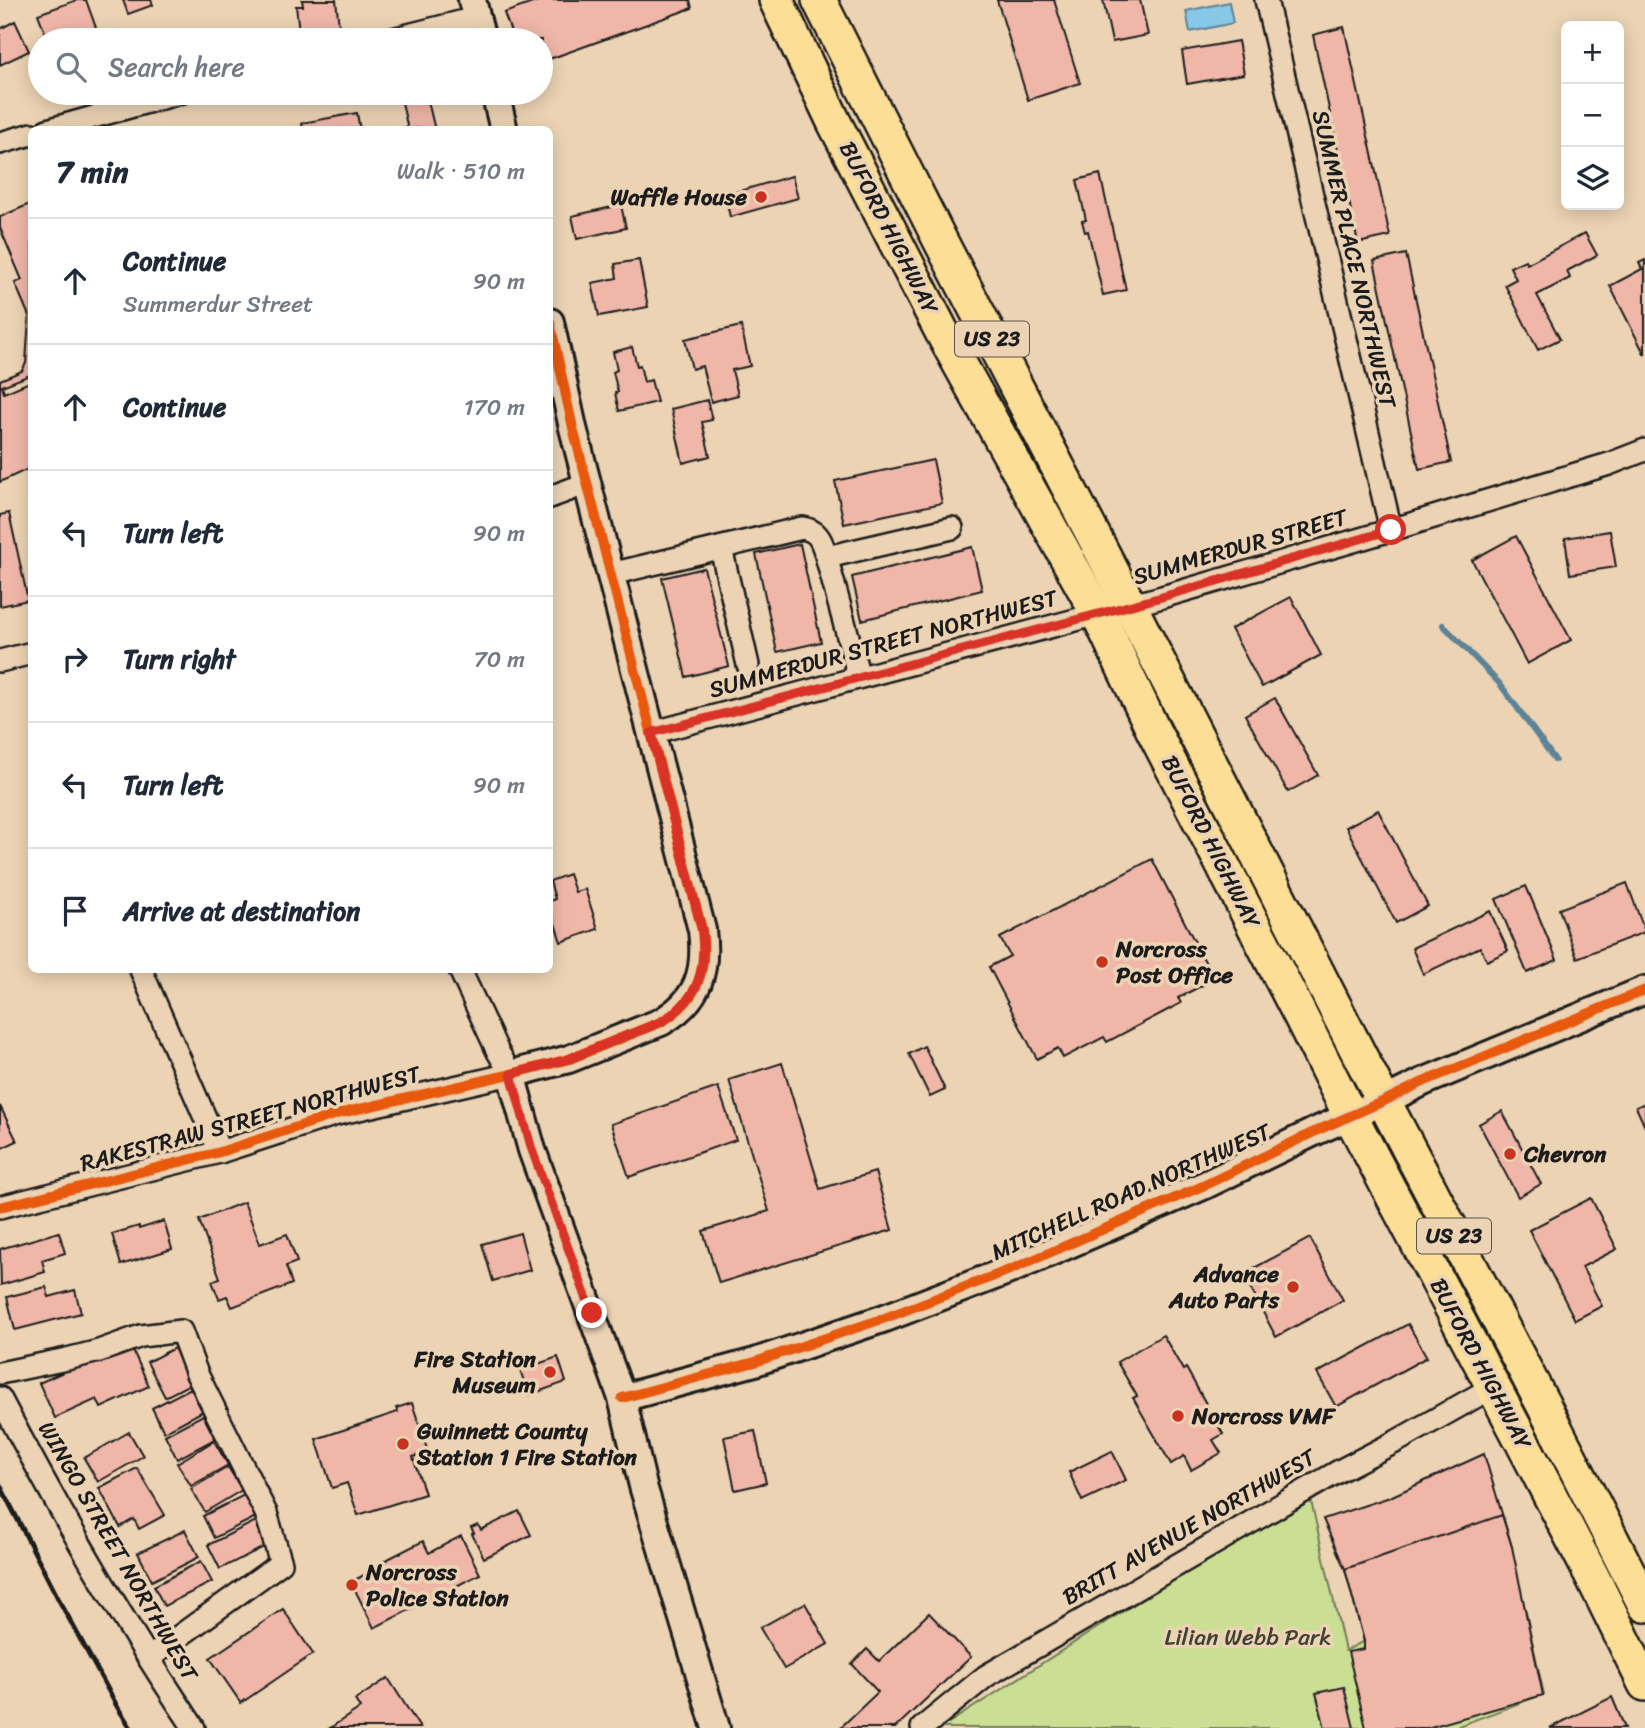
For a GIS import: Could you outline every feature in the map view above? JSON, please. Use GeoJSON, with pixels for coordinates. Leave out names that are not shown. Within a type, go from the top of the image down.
{"type":"FeatureCollection","features":[{"type":"Feature","properties":{"kind":"main road","name":"BUFORD HIGHWAY"},"geometry":{"type":"LineString","coordinates":[[819,0],[940,240],[1114,610],[1153,730],[1350,1115],[1592,1576],[1645,1684]]}},
{"type":"Feature","properties":{"kind":"main road","name":"BUFORD HIGHWAY"},"geometry":{"type":"LineString","coordinates":[[784,3],[834,121],[942,332],[1114,610],[1405,1140],[1645,1605]]}},
{"type":"Feature","properties":{"kind":"street","name":"SUMMER PLACE NORTHWEST"},"geometry":{"type":"LineString","coordinates":[[1266,0],[1391,530]]}},
{"type":"Feature","properties":{"kind":"street"},"geometry":{"type":"LineString","coordinates":[[439,28],[477,19]]}},
{"type":"Feature","properties":{"kind":"street"},"geometry":{"type":"LineString","coordinates":[[61,126],[137,105]]}},
{"type":"Feature","properties":{"kind":"street"},"geometry":{"type":"LineString","coordinates":[[498,105],[503,126]]}},
{"type":"Feature","properties":{"kind":"street"},"geometry":{"type":"LineString","coordinates":[[0,143],[28,135]]}},
{"type":"Feature","properties":{"kind":"street"},"geometry":{"type":"LineString","coordinates":[[511,1074],[569,1059],[661,1022],[686,1002],[700,977],[703,964],[702,930],[588,484],[553,335]]}},
{"type":"Feature","properties":{"kind":"street","name":"SUMMERDUR STREET"},"geometry":{"type":"LineString","coordinates":[[1114,610],[1391,530],[1609,464],[1645,450]]}},
{"type":"Feature","properties":{"kind":"street"},"geometry":{"type":"LineString","coordinates":[[553,496],[588,484]]}},
{"type":"Feature","properties":{"kind":"street"},"geometry":{"type":"LineString","coordinates":[[611,574],[802,528],[811,529],[820,538],[827,557],[859,677]]}},
{"type":"Feature","properties":{"kind":"street"},"geometry":{"type":"LineString","coordinates":[[827,557],[952,528]]}},
{"type":"Feature","properties":{"kind":"street"},"geometry":{"type":"LineString","coordinates":[[721,548],[748,665]]}},
{"type":"Feature","properties":{"kind":"street","name":"SUMMERDUR STREET NORTHWEST"},"geometry":{"type":"LineString","coordinates":[[651,733],[1114,610]]}},
{"type":"Feature","properties":{"kind":"street"},"geometry":{"type":"LineString","coordinates":[[0,661],[28,654]]}},
{"type":"Feature","properties":{"kind":"street"},"geometry":{"type":"LineString","coordinates":[[142,973],[220,1152]]}},
{"type":"Feature","properties":{"kind":"street"},"geometry":{"type":"LineString","coordinates":[[461,973],[511,1074],[532,1150],[622,1398],[643,1486],[716,1728]]}},
{"type":"Feature","properties":{"kind":"street","name":"MITCHELL ROAD NORTHWEST"},"geometry":{"type":"LineString","coordinates":[[622,1398],[755,1362],[911,1308],[1012,1269],[1205,1185],[1423,1082],[1645,990]]}},
{"type":"Feature","properties":{"kind":"street","name":"RAKESTRAW STREET NORTHWEST"},"geometry":{"type":"LineString","coordinates":[[0,1207],[220,1152],[337,1114],[511,1074]]}},
{"type":"Feature","properties":{"kind":"street"},"geometry":{"type":"LineString","coordinates":[[0,1373],[67,1359],[141,1336],[181,1331],[197,1374],[266,1513],[281,1563],[149,1658]]}},
{"type":"Feature","properties":{"kind":"street","name":"BRITT AVENUE NORTHWEST"},"geometry":{"type":"LineString","coordinates":[[922,1728],[986,1676],[1084,1617],[1339,1471],[1493,1387]]}},
{"type":"Feature","properties":{"kind":"street","name":"WINGO STREET NORTHWEST"},"geometry":{"type":"LineString","coordinates":[[0,1398],[100,1578],[194,1728]]}},
{"type":"Feature","properties":{"kind":"green space","name":"Lilian Webb Park"},"geometry":{"type":"Polygon","coordinates":[[[1309,1492],[1345,1651],[1364,1641],[1523,1600],[1544,1694],[1453,1728],[941,1728],[1309,1492]]]}},
{"type":"Feature","properties":{"kind":"water"},"geometry":{"type":"Polygon","coordinates":[[[1229,2],[1233,23],[1190,32],[1186,11],[1229,2]]]}},
{"type":"Feature","properties":{"kind":"building"},"geometry":{"type":"Polygon","coordinates":[[[77,0],[86,0],[96,28],[43,28],[38,14],[77,0]]]}},
{"type":"Feature","properties":{"kind":"building"},"geometry":{"type":"Polygon","coordinates":[[[123,0],[151,0],[153,5],[128,14],[123,0]]]}},
{"type":"Feature","properties":{"kind":"building"},"geometry":{"type":"Polygon","coordinates":[[[302,0],[336,0],[339,26],[299,28],[296,6],[303,6],[302,0]]]}},
{"type":"Feature","properties":{"kind":"building"},"geometry":{"type":"Polygon","coordinates":[[[541,0],[690,0],[692,8],[553,58],[553,28],[510,28],[504,13],[541,0]]]}},
{"type":"Feature","properties":{"kind":"building"},"geometry":{"type":"Polygon","coordinates":[[[997,0],[1054,0],[1080,83],[1028,100],[997,0]]]}},
{"type":"Feature","properties":{"kind":"building"},"geometry":{"type":"Polygon","coordinates":[[[1103,0],[1140,0],[1148,35],[1112,42],[1103,0]]]}},
{"type":"Feature","properties":{"kind":"building"},"geometry":{"type":"Polygon","coordinates":[[[15,21],[28,51],[0,65],[0,29],[15,21]]]}},
{"type":"Feature","properties":{"kind":"building"},"geometry":{"type":"Polygon","coordinates":[[[1344,27],[1390,236],[1358,243],[1313,35],[1344,27]]]}},
{"type":"Feature","properties":{"kind":"building"},"geometry":{"type":"Polygon","coordinates":[[[1238,41],[1244,74],[1187,84],[1182,51],[1238,41]]]}},
{"type":"Feature","properties":{"kind":"building"},"geometry":{"type":"Polygon","coordinates":[[[403,105],[429,105],[434,126],[407,126],[403,105]]]}},
{"type":"Feature","properties":{"kind":"building"},"geometry":{"type":"Polygon","coordinates":[[[357,113],[359,126],[302,126],[302,123],[357,113]]]}},
{"type":"Feature","properties":{"kind":"building"},"geometry":{"type":"Polygon","coordinates":[[[1100,174],[1126,290],[1103,295],[1088,231],[1085,232],[1082,221],[1086,220],[1077,180],[1100,174]]]}},
{"type":"Feature","properties":{"kind":"building","name":"Waffle House"},"geometry":{"type":"Polygon","coordinates":[[[792,176],[798,198],[730,217],[725,195],[792,176]]]}},
{"type":"Feature","properties":{"kind":"building"},"geometry":{"type":"Polygon","coordinates":[[[28,205],[28,314],[15,283],[22,280],[0,228],[0,217],[28,205]]]}},
{"type":"Feature","properties":{"kind":"building"},"geometry":{"type":"Polygon","coordinates":[[[621,205],[626,228],[577,239],[572,216],[621,205]]]}},
{"type":"Feature","properties":{"kind":"building"},"geometry":{"type":"Polygon","coordinates":[[[1585,233],[1597,255],[1567,271],[1570,278],[1537,295],[1560,339],[1538,350],[1505,285],[1516,279],[1510,267],[1525,260],[1527,264],[1585,233]]]}},
{"type":"Feature","properties":{"kind":"building"},"geometry":{"type":"Polygon","coordinates":[[[1406,254],[1451,462],[1419,469],[1374,261],[1406,254]]]}},
{"type":"Feature","properties":{"kind":"building"},"geometry":{"type":"Polygon","coordinates":[[[639,260],[648,307],[599,316],[592,283],[617,278],[615,264],[639,260]]]}},
{"type":"Feature","properties":{"kind":"building"},"geometry":{"type":"Polygon","coordinates":[[[1645,260],[1645,355],[1610,286],[1642,269],[1639,263],[1645,260]]]}},
{"type":"Feature","properties":{"kind":"building"},"geometry":{"type":"Polygon","coordinates":[[[741,326],[750,366],[732,370],[738,395],[711,402],[702,366],[692,369],[685,339],[741,326]]]}},
{"type":"Feature","properties":{"kind":"building"},"geometry":{"type":"Polygon","coordinates":[[[28,332],[28,376],[2,386],[4,393],[28,383],[28,469],[0,482],[0,380],[22,371],[26,363],[28,332]]]}},
{"type":"Feature","properties":{"kind":"building"},"geometry":{"type":"Polygon","coordinates":[[[632,347],[644,382],[651,380],[657,402],[619,411],[613,372],[617,370],[613,352],[632,347]]]}},
{"type":"Feature","properties":{"kind":"building"},"geometry":{"type":"Polygon","coordinates":[[[707,400],[712,420],[702,422],[710,456],[683,463],[671,409],[707,400]]]}},
{"type":"Feature","properties":{"kind":"building"},"geometry":{"type":"Polygon","coordinates":[[[933,460],[942,503],[844,524],[835,481],[933,460]]]}},
{"type":"Feature","properties":{"kind":"building"},"geometry":{"type":"Polygon","coordinates":[[[9,513],[28,600],[0,606],[0,515],[9,513]]]}},
{"type":"Feature","properties":{"kind":"building"},"geometry":{"type":"Polygon","coordinates":[[[1610,531],[1616,567],[1570,574],[1565,538],[1610,531]]]}},
{"type":"Feature","properties":{"kind":"building"},"geometry":{"type":"Polygon","coordinates":[[[1516,536],[1571,640],[1527,664],[1472,560],[1516,536]]]}},
{"type":"Feature","properties":{"kind":"building"},"geometry":{"type":"Polygon","coordinates":[[[800,544],[821,642],[777,652],[756,554],[800,544]]]}},
{"type":"Feature","properties":{"kind":"building"},"geometry":{"type":"Polygon","coordinates":[[[972,547],[982,590],[862,620],[852,577],[972,547]]]}},
{"type":"Feature","properties":{"kind":"building"},"geometry":{"type":"Polygon","coordinates":[[[704,568],[729,666],[686,677],[662,578],[704,568]]]}},
{"type":"Feature","properties":{"kind":"building"},"geometry":{"type":"Polygon","coordinates":[[[1291,597],[1321,655],[1262,687],[1231,629],[1291,597]]]}},
{"type":"Feature","properties":{"kind":"building"},"geometry":{"type":"Polygon","coordinates":[[[1275,698],[1318,775],[1288,792],[1245,715],[1275,698]]]}},
{"type":"Feature","properties":{"kind":"building"},"geometry":{"type":"Polygon","coordinates":[[[1378,810],[1428,906],[1396,923],[1346,827],[1378,810]]]}},
{"type":"Feature","properties":{"kind":"building","name":"Norcross Post Office"},"geometry":{"type":"Polygon","coordinates":[[[1152,859],[1214,979],[1178,998],[1181,1003],[1107,1042],[1104,1037],[1063,1058],[1058,1048],[1037,1059],[989,967],[1010,956],[1000,938],[1152,859]]]}},
{"type":"Feature","properties":{"kind":"building"},"geometry":{"type":"Polygon","coordinates":[[[569,874],[575,892],[585,889],[598,929],[561,942],[553,917],[553,880],[569,874]]]}},
{"type":"Feature","properties":{"kind":"building"},"geometry":{"type":"Polygon","coordinates":[[[1627,883],[1645,932],[1577,958],[1559,909],[1627,883]]]}},
{"type":"Feature","properties":{"kind":"building"},"geometry":{"type":"Polygon","coordinates":[[[1526,886],[1557,960],[1527,973],[1496,899],[1526,886]]]}},
{"type":"Feature","properties":{"kind":"building"},"geometry":{"type":"Polygon","coordinates":[[[1490,911],[1508,951],[1487,961],[1480,947],[1423,974],[1412,948],[1490,911]]]}},
{"type":"Feature","properties":{"kind":"building"},"geometry":{"type":"Polygon","coordinates":[[[924,1046],[945,1090],[930,1097],[909,1054],[924,1046]]]}},
{"type":"Feature","properties":{"kind":"building"},"geometry":{"type":"Polygon","coordinates":[[[782,1063],[820,1189],[875,1172],[892,1230],[719,1283],[703,1231],[769,1211],[729,1080],[782,1063]]]}},
{"type":"Feature","properties":{"kind":"building"},"geometry":{"type":"Polygon","coordinates":[[[718,1087],[736,1140],[629,1177],[611,1124],[718,1087]]]}},
{"type":"Feature","properties":{"kind":"building"},"geometry":{"type":"Polygon","coordinates":[[[1645,1103],[1645,1127],[1636,1107],[1645,1103]]]}},
{"type":"Feature","properties":{"kind":"building"},"geometry":{"type":"Polygon","coordinates":[[[0,1106],[17,1141],[0,1149],[0,1106]]]}},
{"type":"Feature","properties":{"kind":"building","name":"Chevron"},"geometry":{"type":"Polygon","coordinates":[[[1502,1111],[1541,1184],[1518,1197],[1479,1124],[1502,1111]]]}},
{"type":"Feature","properties":{"kind":"building"},"geometry":{"type":"Polygon","coordinates":[[[1591,1198],[1617,1249],[1582,1267],[1602,1306],[1575,1320],[1529,1230],[1591,1198]]]}},
{"type":"Feature","properties":{"kind":"building"},"geometry":{"type":"Polygon","coordinates":[[[244,1202],[260,1244],[287,1234],[297,1262],[286,1266],[292,1284],[232,1307],[227,1296],[219,1299],[212,1281],[220,1278],[199,1220],[244,1202]]]}},
{"type":"Feature","properties":{"kind":"building"},"geometry":{"type":"Polygon","coordinates":[[[164,1221],[172,1249],[121,1265],[112,1234],[164,1221]]]}},
{"type":"Feature","properties":{"kind":"building"},"geometry":{"type":"Polygon","coordinates":[[[59,1232],[65,1253],[42,1260],[45,1272],[1,1285],[0,1249],[59,1232]]]}},
{"type":"Feature","properties":{"kind":"building"},"geometry":{"type":"Polygon","coordinates":[[[520,1233],[530,1270],[493,1281],[482,1244],[520,1233]]]}},
{"type":"Feature","properties":{"kind":"building","name":"Advance Auto Parts"},"geometry":{"type":"Polygon","coordinates":[[[1310,1238],[1343,1300],[1276,1337],[1243,1274],[1310,1238]]]}},
{"type":"Feature","properties":{"kind":"building"},"geometry":{"type":"Polygon","coordinates":[[[46,1287],[49,1297],[75,1290],[81,1313],[15,1330],[7,1297],[46,1287]]]}},
{"type":"Feature","properties":{"kind":"building"},"geometry":{"type":"Polygon","coordinates":[[[1408,1324],[1427,1357],[1336,1407],[1317,1373],[1408,1324]]]}},
{"type":"Feature","properties":{"kind":"building","name":"Norcross VMF"},"geometry":{"type":"Polygon","coordinates":[[[1163,1335],[1183,1370],[1186,1368],[1223,1434],[1213,1440],[1221,1453],[1191,1470],[1184,1456],[1171,1464],[1133,1398],[1137,1396],[1117,1362],[1163,1335]]]}},
{"type":"Feature","properties":{"kind":"building"},"geometry":{"type":"Polygon","coordinates":[[[129,1342],[149,1386],[101,1408],[97,1399],[55,1418],[39,1383],[129,1342]]]}},
{"type":"Feature","properties":{"kind":"building"},"geometry":{"type":"Polygon","coordinates":[[[174,1348],[192,1383],[165,1397],[147,1362],[174,1348]]]}},
{"type":"Feature","properties":{"kind":"building"},"geometry":{"type":"Polygon","coordinates":[[[558,1357],[566,1382],[529,1395],[520,1370],[558,1357]]]}},
{"type":"Feature","properties":{"kind":"building"},"geometry":{"type":"Polygon","coordinates":[[[193,1387],[205,1410],[164,1432],[152,1408],[193,1387]]]}},
{"type":"Feature","properties":{"kind":"building"},"geometry":{"type":"Polygon","coordinates":[[[412,1403],[419,1424],[422,1423],[427,1436],[423,1437],[428,1452],[413,1457],[425,1494],[358,1515],[347,1483],[332,1488],[316,1439],[398,1412],[396,1408],[412,1403]]]}},
{"type":"Feature","properties":{"kind":"building"},"geometry":{"type":"Polygon","coordinates":[[[203,1415],[215,1439],[177,1459],[165,1435],[203,1415]]]}},
{"type":"Feature","properties":{"kind":"building"},"geometry":{"type":"Polygon","coordinates":[[[755,1431],[766,1483],[735,1490],[724,1437],[755,1431]]]}},
{"type":"Feature","properties":{"kind":"building"},"geometry":{"type":"Polygon","coordinates":[[[129,1432],[143,1456],[98,1482],[84,1458],[129,1432]]]}},
{"type":"Feature","properties":{"kind":"building"},"geometry":{"type":"Polygon","coordinates":[[[214,1441],[228,1465],[191,1486],[177,1463],[214,1441]]]}},
{"type":"Feature","properties":{"kind":"building"},"geometry":{"type":"Polygon","coordinates":[[[1112,1451],[1126,1480],[1082,1501],[1069,1472],[1112,1451]]]}},
{"type":"Feature","properties":{"kind":"building"},"geometry":{"type":"Polygon","coordinates":[[[1484,1454],[1512,1547],[1474,1558],[1478,1581],[1426,1599],[1433,1620],[1364,1641],[1345,1569],[1323,1519],[1390,1497],[1484,1454]]]}},
{"type":"Feature","properties":{"kind":"building"},"geometry":{"type":"Polygon","coordinates":[[[228,1467],[242,1490],[205,1512],[191,1489],[228,1467]]]}},
{"type":"Feature","properties":{"kind":"building"},"geometry":{"type":"Polygon","coordinates":[[[137,1468],[165,1515],[139,1529],[134,1519],[120,1527],[99,1488],[137,1468]]]}},
{"type":"Feature","properties":{"kind":"building"},"geometry":{"type":"Polygon","coordinates":[[[248,1493],[260,1515],[214,1538],[203,1516],[248,1493]]]}},
{"type":"Feature","properties":{"kind":"building"},"geometry":{"type":"Polygon","coordinates":[[[519,1511],[531,1535],[484,1558],[471,1528],[478,1525],[481,1530],[519,1511]]]}},
{"type":"Feature","properties":{"kind":"building"},"geometry":{"type":"Polygon","coordinates":[[[1502,1515],[1512,1547],[1543,1695],[1427,1728],[1366,1728],[1348,1652],[1364,1649],[1364,1641],[1345,1569],[1502,1515]]]}},
{"type":"Feature","properties":{"kind":"building"},"geometry":{"type":"Polygon","coordinates":[[[256,1521],[268,1545],[220,1569],[208,1545],[256,1521]]]}},
{"type":"Feature","properties":{"kind":"building"},"geometry":{"type":"Polygon","coordinates":[[[185,1530],[199,1557],[152,1581],[138,1553],[185,1530]]]}},
{"type":"Feature","properties":{"kind":"building"},"geometry":{"type":"Polygon","coordinates":[[[461,1536],[480,1574],[374,1628],[351,1582],[381,1566],[385,1575],[390,1573],[384,1561],[423,1541],[429,1553],[461,1536]]]}},
{"type":"Feature","properties":{"kind":"building"},"geometry":{"type":"Polygon","coordinates":[[[201,1561],[212,1582],[164,1606],[154,1586],[201,1561]]]}},
{"type":"Feature","properties":{"kind":"building"},"geometry":{"type":"Polygon","coordinates":[[[805,1603],[828,1644],[784,1669],[760,1628],[805,1603]]]}},
{"type":"Feature","properties":{"kind":"building"},"geometry":{"type":"Polygon","coordinates":[[[283,1609],[313,1654],[241,1703],[210,1658],[283,1609]]]}},
{"type":"Feature","properties":{"kind":"building"},"geometry":{"type":"Polygon","coordinates":[[[929,1613],[971,1657],[895,1728],[840,1728],[878,1692],[852,1664],[867,1649],[879,1661],[929,1613]]]}},
{"type":"Feature","properties":{"kind":"building"},"geometry":{"type":"Polygon","coordinates":[[[388,1678],[420,1728],[330,1728],[360,1708],[355,1700],[388,1678]]]}},
{"type":"Feature","properties":{"kind":"building"},"geometry":{"type":"Polygon","coordinates":[[[1344,1687],[1354,1728],[1325,1728],[1316,1693],[1344,1687]]]}},
{"type":"Feature","properties":{"kind":"building"},"geometry":{"type":"Polygon","coordinates":[[[1612,1697],[1625,1728],[1550,1728],[1612,1697]]]}},
{"type":"Feature","properties":{"kind":"waterway"},"geometry":{"type":"LineString","coordinates":[[1443,625],[1500,684],[1555,760]]}},
{"type":"Feature","properties":{"kind":"railway"},"geometry":{"type":"LineString","coordinates":[[0,1485],[60,1602],[131,1728]]}},
{"type":"Feature","properties":{"kind":"cycle path"},"geometry":{"type":"LineString","coordinates":[[0,1207],[220,1152],[337,1114],[569,1059],[661,1022],[692,994],[698,983],[703,959],[702,930],[573,428],[553,336]]}},
{"type":"Feature","properties":{"kind":"cycle path"},"geometry":{"type":"LineString","coordinates":[[622,1398],[755,1362],[885,1318],[1012,1269],[1205,1185],[1423,1082],[1645,990]]}},
{"type":"Feature","properties":{"kind":"place","name":"Waffle House"},"geometry":{"type":"Point","coordinates":[761,197]}},
{"type":"Feature","properties":{"kind":"place","name":"Norcross Post Office"},"geometry":{"type":"Point","coordinates":[1102,962]}},
{"type":"Feature","properties":{"kind":"place","name":"Chevron"},"geometry":{"type":"Point","coordinates":[1510,1154]}},
{"type":"Feature","properties":{"kind":"place","name":"Advance Auto Parts"},"geometry":{"type":"Point","coordinates":[1293,1287]}},
{"type":"Feature","properties":{"kind":"place","name":"Fire Station Museum"},"geometry":{"type":"Point","coordinates":[550,1372]}},
{"type":"Feature","properties":{"kind":"place","name":"Norcross VMF"},"geometry":{"type":"Point","coordinates":[1178,1416]}},
{"type":"Feature","properties":{"kind":"place","name":"Gwinnett County Station 1 Fire Station"},"geometry":{"type":"Point","coordinates":[403,1444]}},
{"type":"Feature","properties":{"kind":"place","name":"Norcross Police Station"},"geometry":{"type":"Point","coordinates":[352,1585]}},
{"type":"Feature","properties":{"kind":"route"},"geometry":{"type":"LineString","coordinates":[[592,1313],[532,1150],[511,1074],[569,1059],[661,1022],[686,1002],[700,977],[704,945],[702,930],[651,733],[1162,597],[1391,530]]}}]}
